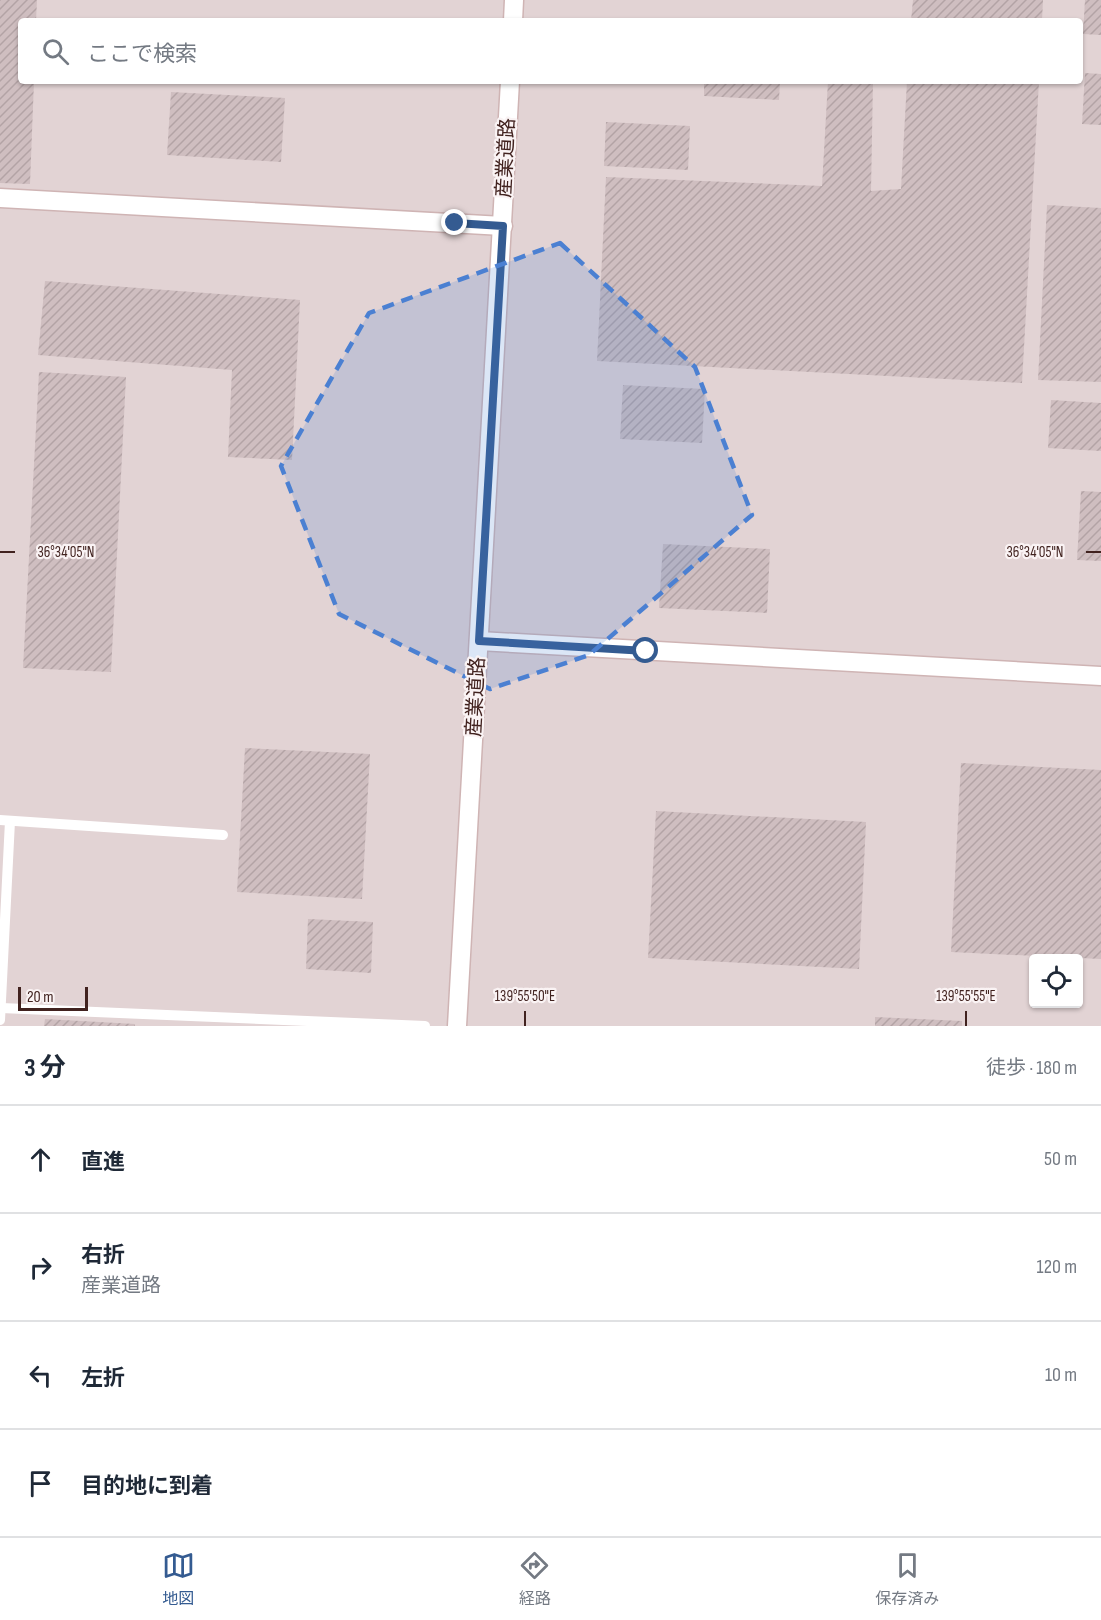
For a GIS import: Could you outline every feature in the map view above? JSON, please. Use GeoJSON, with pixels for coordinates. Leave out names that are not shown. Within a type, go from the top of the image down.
{"type":"FeatureCollection","features":[{"type":"Feature","properties":{"kind":"street"},"geometry":{"type":"LineString","coordinates":[[513,18],[514,0]]}},
{"type":"Feature","properties":{"kind":"street","name":"産業道路"},"geometry":{"type":"LineString","coordinates":[[457,1026],[510,84]]}},
{"type":"Feature","properties":{"kind":"street"},"geometry":{"type":"LineString","coordinates":[[0,198],[503,226]]}},
{"type":"Feature","properties":{"kind":"street"},"geometry":{"type":"LineString","coordinates":[[479,641],[1101,675]]}},
{"type":"Feature","properties":{"kind":"lane"},"geometry":{"type":"LineString","coordinates":[[0,1020],[5,820],[223,834]]}},
{"type":"Feature","properties":{"kind":"lane"},"geometry":{"type":"LineString","coordinates":[[1,1008],[425,1026]]}},
{"type":"Feature","properties":{"kind":"highlighted area"},"geometry":{"type":"Polygon","coordinates":[[[560,243],[695,367],[752,515],[589,655],[490,689],[339,614],[281,466],[369,313],[560,243]]]}},
{"type":"Feature","properties":{"kind":"shaded area"},"geometry":{"type":"Polygon","coordinates":[[[0,0],[1101,0],[1101,1026],[0,1026],[0,0]]]}},
{"type":"Feature","properties":{"kind":"building"},"geometry":{"type":"Polygon","coordinates":[[[0,0],[37,0],[36,18],[18,18],[18,84],[34,84],[30,184],[0,183],[0,0]]]}},
{"type":"Feature","properties":{"kind":"building"},"geometry":{"type":"Polygon","coordinates":[[[913,0],[1043,0],[1042,18],[911,18],[913,0]]]}},
{"type":"Feature","properties":{"kind":"building"},"geometry":{"type":"Polygon","coordinates":[[[1085,0],[1101,0],[1101,35],[1083,34],[1085,0]]]}},
{"type":"Feature","properties":{"kind":"building"},"geometry":{"type":"Polygon","coordinates":[[[1085,73],[1101,74],[1101,125],[1082,124],[1085,73]]]}},
{"type":"Feature","properties":{"kind":"building"},"geometry":{"type":"Polygon","coordinates":[[[704,84],[780,84],[779,100],[704,96],[704,84]]]}},
{"type":"Feature","properties":{"kind":"building"},"geometry":{"type":"Polygon","coordinates":[[[828,84],[873,84],[871,191],[901,189],[907,84],[1039,84],[1022,383],[597,361],[606,177],[822,186],[828,84]]]}},
{"type":"Feature","properties":{"kind":"building"},"geometry":{"type":"Polygon","coordinates":[[[171,92],[285,98],[281,162],[167,155],[171,92]]]}},
{"type":"Feature","properties":{"kind":"building"},"geometry":{"type":"Polygon","coordinates":[[[606,122],[690,126],[688,170],[604,166],[606,122]]]}},
{"type":"Feature","properties":{"kind":"building"},"geometry":{"type":"Polygon","coordinates":[[[1047,205],[1101,208],[1101,382],[1038,380],[1047,205]]]}},
{"type":"Feature","properties":{"kind":"building"},"geometry":{"type":"Polygon","coordinates":[[[45,281],[300,300],[292,460],[228,457],[232,370],[38,355],[45,281]]]}},
{"type":"Feature","properties":{"kind":"building"},"geometry":{"type":"Polygon","coordinates":[[[39,372],[126,377],[111,672],[23,668],[39,372]]]}},
{"type":"Feature","properties":{"kind":"building"},"geometry":{"type":"Polygon","coordinates":[[[623,385],[705,389],[702,443],[620,439],[623,385]]]}},
{"type":"Feature","properties":{"kind":"building"},"geometry":{"type":"Polygon","coordinates":[[[1051,400],[1101,403],[1101,451],[1048,448],[1051,400]]]}},
{"type":"Feature","properties":{"kind":"building"},"geometry":{"type":"Polygon","coordinates":[[[1081,491],[1101,492],[1101,561],[1077,560],[1081,491]]]}},
{"type":"Feature","properties":{"kind":"building"},"geometry":{"type":"Polygon","coordinates":[[[663,544],[770,549],[767,613],[659,608],[663,544]]]}},
{"type":"Feature","properties":{"kind":"building"},"geometry":{"type":"Polygon","coordinates":[[[245,748],[370,754],[362,899],[237,892],[245,748]]]}},
{"type":"Feature","properties":{"kind":"building"},"geometry":{"type":"Polygon","coordinates":[[[961,763],[1101,770],[1101,959],[1083,958],[1083,954],[1029,956],[951,952],[961,763]]]}},
{"type":"Feature","properties":{"kind":"building"},"geometry":{"type":"Polygon","coordinates":[[[656,811],[866,822],[859,969],[648,958],[656,811]]]}},
{"type":"Feature","properties":{"kind":"building"},"geometry":{"type":"Polygon","coordinates":[[[308,919],[373,922],[371,973],[306,969],[308,919]]]}},
{"type":"Feature","properties":{"kind":"building"},"geometry":{"type":"Polygon","coordinates":[[[875,1017],[962,1021],[962,1026],[875,1026],[875,1017]]]}},
{"type":"Feature","properties":{"kind":"building"},"geometry":{"type":"Polygon","coordinates":[[[45,1019],[135,1024],[135,1026],[44,1026],[45,1019]]]}},
{"type":"Feature","properties":{"kind":"route"},"geometry":{"type":"LineString","coordinates":[[455,223],[503,226],[479,641],[646,651]]}}]}
